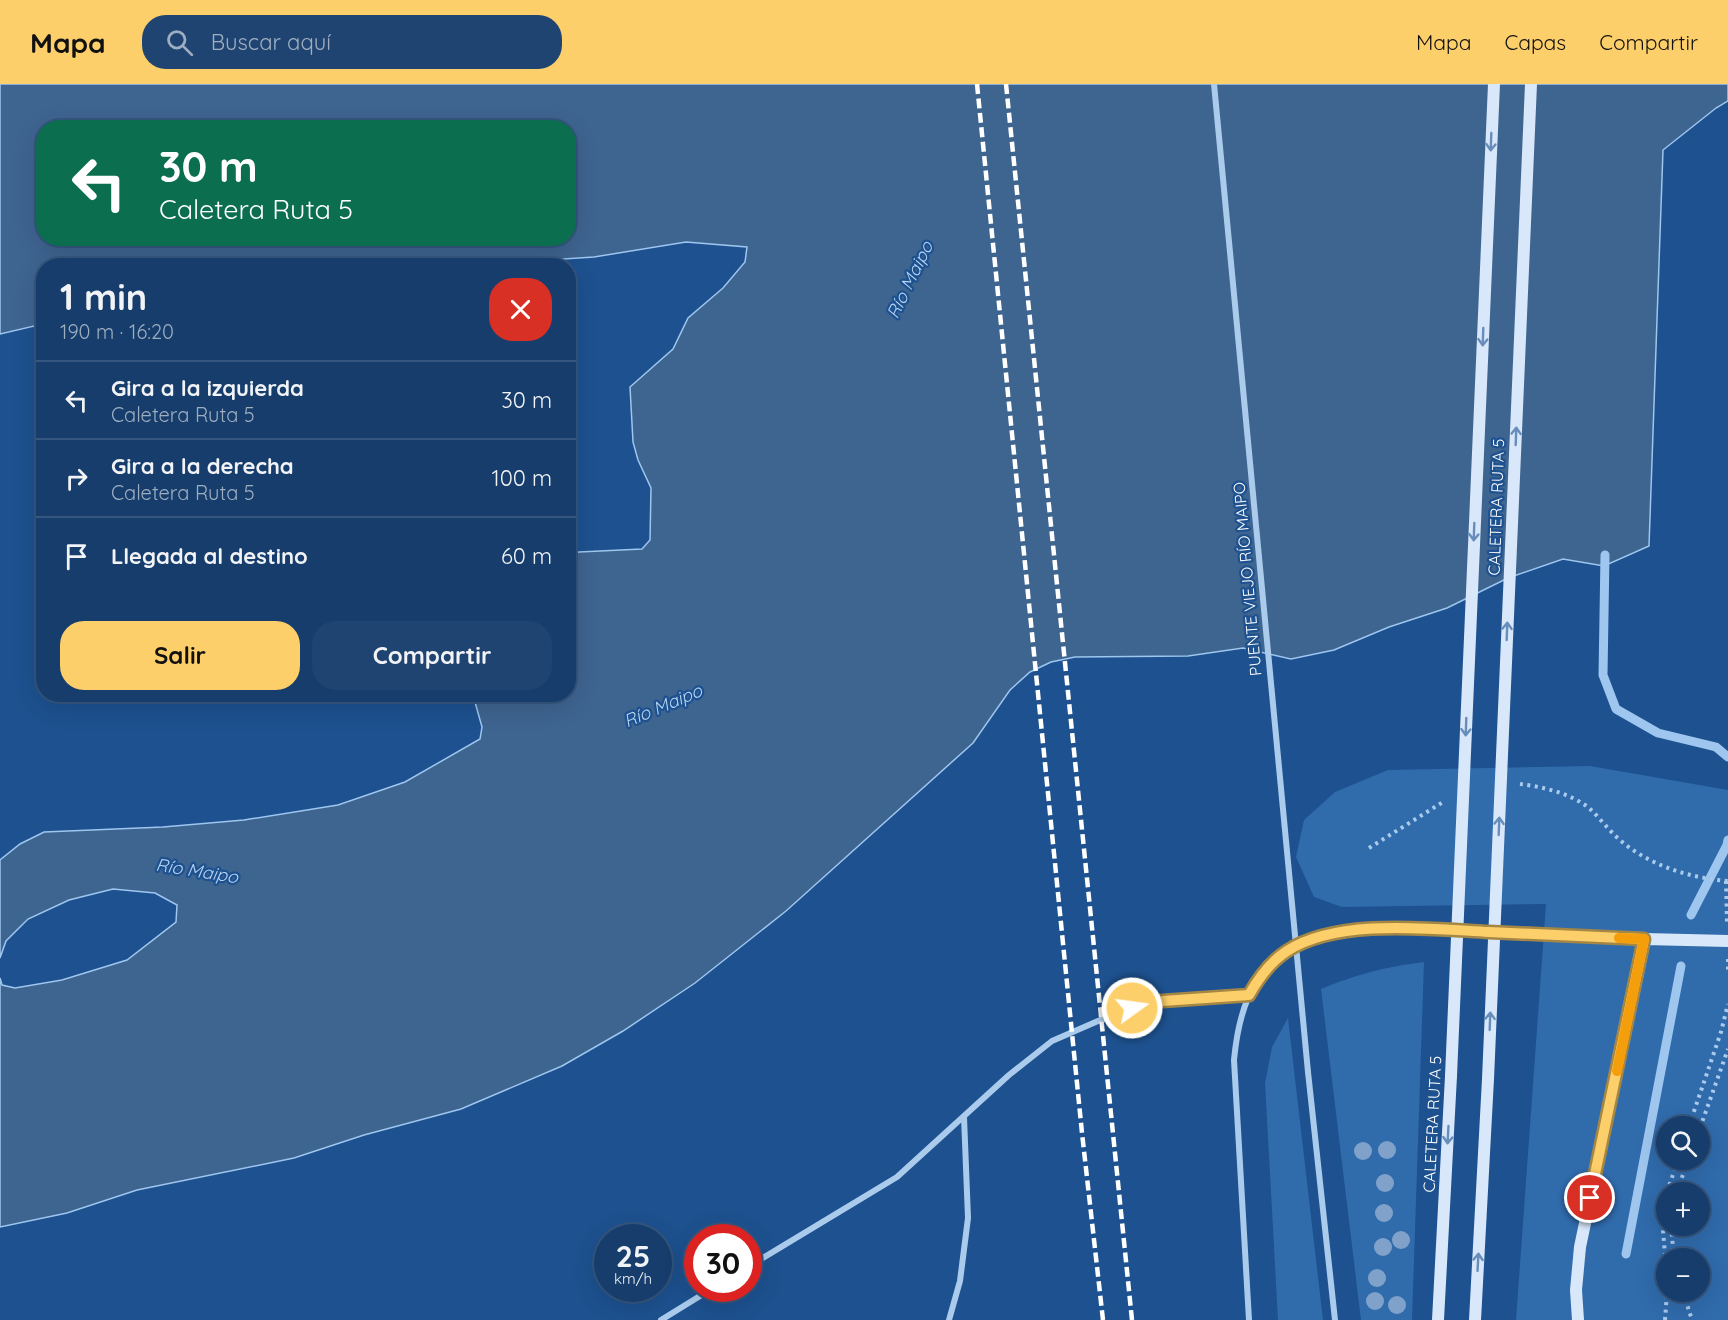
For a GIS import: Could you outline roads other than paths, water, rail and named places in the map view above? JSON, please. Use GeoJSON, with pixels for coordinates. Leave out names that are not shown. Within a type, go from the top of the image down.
{"type":"FeatureCollection","features":[{"type":"Feature","properties":{"kind":"main road","name":"CALETERA RUTA 5"},"geometry":{"type":"LineString","coordinates":[[1438,1320],[1451,1076],[1494,84]]}},
{"type":"Feature","properties":{"kind":"main road","name":"CALETERA RUTA 5"},"geometry":{"type":"LineString","coordinates":[[1475,1320],[1488,1079],[1531,84]]}},
{"type":"Feature","properties":{"kind":"main road"},"geometry":{"type":"LineString","coordinates":[[1578,1320],[1576,1290],[1580,1247],[1644,939],[1728,940]]}},
{"type":"Feature","properties":{"kind":"street","name":"PUENTE VIEJO RÍO MAIPO"},"geometry":{"type":"LineString","coordinates":[[1214,84],[1308,1072],[1335,1320]]}},
{"type":"Feature","properties":{"kind":"street"},"geometry":{"type":"LineString","coordinates":[[1249,1320],[1234,1060],[1236,1034],[1249,995],[1265,970],[1288,950],[1322,937],[1355,930],[1400,928],[1644,939]]}},
{"type":"Feature","properties":{"kind":"street"},"geometry":{"type":"LineString","coordinates":[[762,1259],[897,1177],[1009,1076],[1052,1041],[1148,1002],[1249,995]]}},
{"type":"Feature","properties":{"kind":"street"},"geometry":{"type":"LineString","coordinates":[[949,1320],[960,1281],[968,1218],[964,1117]]}},
{"type":"Feature","properties":{"kind":"street"},"geometry":{"type":"LineString","coordinates":[[661,1320],[690,1302]]}},
{"type":"Feature","properties":{"kind":"water","name":"Río Maipo"},"geometry":{"type":"Polygon","coordinates":[[[0,84],[1728,84],[1728,101],[1663,150],[1649,546],[1604,566],[1563,559],[1508,578],[1447,608],[1389,627],[1334,650],[1291,659],[1243,648],[1188,656],[1075,657],[1051,662],[1030,672],[1010,690],[973,743],[786,911],[695,983],[623,1031],[562,1066],[461,1109],[364,1135],[294,1158],[137,1190],[67,1213],[0,1227],[0,978],[2,985],[15,988],[62,980],[127,960],[176,922],[177,905],[155,893],[113,889],[69,900],[28,919],[6,941],[0,958],[0,860],[20,844],[44,832],[163,827],[244,820],[338,805],[405,782],[480,739],[482,727],[475,702],[576,702],[576,553],[642,549],[650,540],[651,488],[638,460],[633,442],[630,387],[673,349],[688,318],[723,288],[745,262],[747,247],[686,242],[576,258],[36,258],[36,326],[0,334],[0,84]]]}},
{"type":"Feature","properties":{"kind":"waterway"},"geometry":{"type":"LineString","coordinates":[[1605,555],[1603,675],[1616,709],[1658,733],[1716,747],[1728,757]]}},
{"type":"Feature","properties":{"kind":"waterway"},"geometry":{"type":"LineString","coordinates":[[1691,915],[1728,840]]}},
{"type":"Feature","properties":{"kind":"waterway"},"geometry":{"type":"LineString","coordinates":[[1626,1254],[1681,966]]}},
{"type":"Feature","properties":{"kind":"railway"},"geometry":{"type":"LineString","coordinates":[[977,84],[1082,1133],[1103,1320]]}},
{"type":"Feature","properties":{"kind":"railway"},"geometry":{"type":"LineString","coordinates":[[1006,84],[1132,1320]]}}]}
